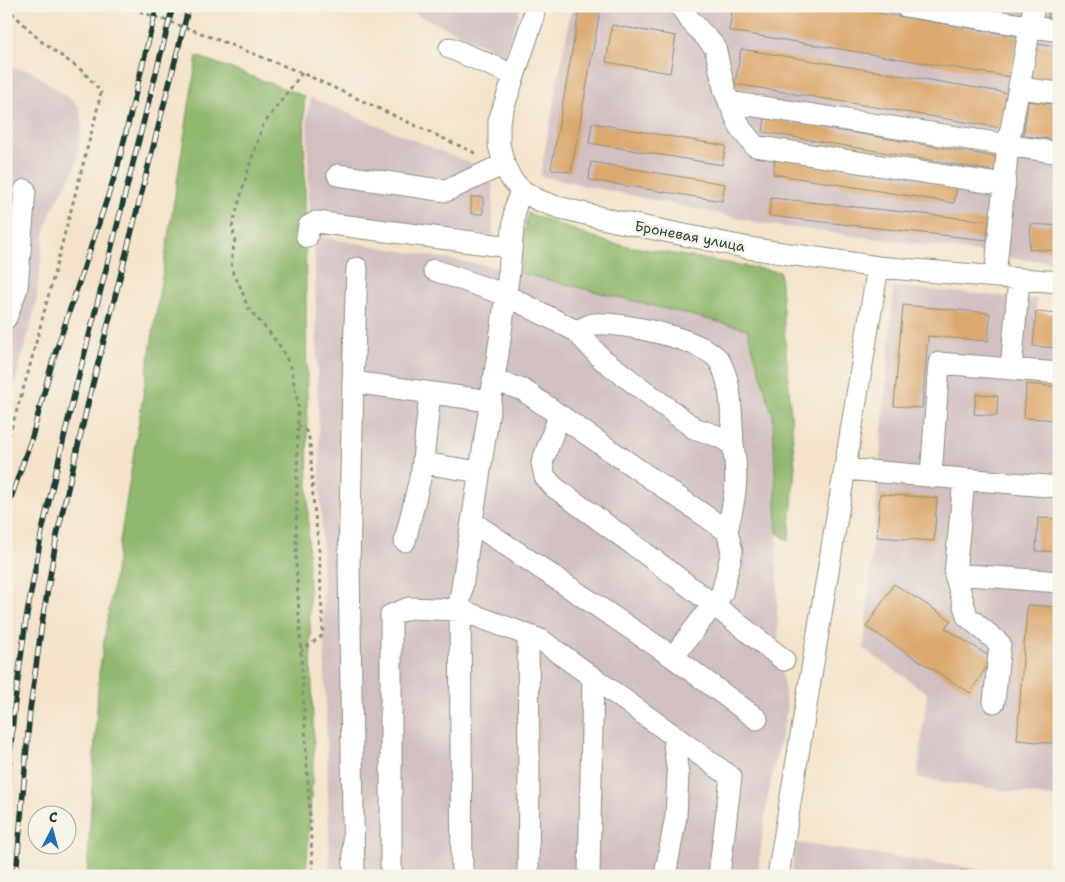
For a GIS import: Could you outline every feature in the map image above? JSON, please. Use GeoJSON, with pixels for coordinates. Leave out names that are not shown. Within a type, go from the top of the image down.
{"type":"FeatureCollection","features":[{"type":"Feature","properties":{"kind":"street","name":"Броневая улица"},"geometry":{"type":"LineString","coordinates":[[535,6],[532,22],[499,121],[499,145],[504,164],[511,179],[521,190],[538,200],[557,207],[615,221],[750,248],[878,267],[1059,282]]}},
{"type":"Feature","properties":{"kind":"street"},"geometry":{"type":"LineString","coordinates":[[680,6],[715,47],[725,92],[741,129],[755,146],[1005,185]]}},
{"type":"Feature","properties":{"kind":"street"},"geometry":{"type":"LineString","coordinates":[[905,6],[1030,28],[1059,31]]}},
{"type":"Feature","properties":{"kind":"street"},"geometry":{"type":"LineString","coordinates":[[995,277],[1008,146],[1034,6]]}},
{"type":"Feature","properties":{"kind":"street"},"geometry":{"type":"LineString","coordinates":[[450,48],[514,75]]}},
{"type":"Feature","properties":{"kind":"street"},"geometry":{"type":"LineString","coordinates":[[1019,88],[1059,93]]}},
{"type":"Feature","properties":{"kind":"street"},"geometry":{"type":"LineString","coordinates":[[730,102],[1059,153]]}},
{"type":"Feature","properties":{"kind":"street"},"geometry":{"type":"LineString","coordinates":[[338,175],[446,191],[504,164]]}},
{"type":"Feature","properties":{"kind":"street"},"geometry":{"type":"LineString","coordinates":[[6,209],[25,190],[17,288],[6,318]]}},
{"type":"Feature","properties":{"kind":"street"},"geometry":{"type":"LineString","coordinates":[[462,876],[460,600],[506,295],[514,208],[521,190]]}},
{"type":"Feature","properties":{"kind":"street"},"geometry":{"type":"LineString","coordinates":[[307,237],[309,226],[316,222],[511,247]]}},
{"type":"Feature","properties":{"kind":"street"},"geometry":{"type":"LineString","coordinates":[[778,876],[878,267]]}},
{"type":"Feature","properties":{"kind":"street"},"geometry":{"type":"LineString","coordinates":[[354,876],[349,566],[357,268]]}},
{"type":"Feature","properties":{"kind":"street"},"geometry":{"type":"LineString","coordinates":[[434,270],[506,295],[576,331],[602,359],[694,428],[720,437],[734,445]]}},
{"type":"Feature","properties":{"kind":"street"},"geometry":{"type":"LineString","coordinates":[[1011,369],[1019,279]]}},
{"type":"Feature","properties":{"kind":"street"},"geometry":{"type":"LineString","coordinates":[[576,331],[593,324],[621,326],[659,333],[700,346],[719,360],[728,380],[737,466],[735,498],[727,531],[732,551],[722,593],[673,656]]}},
{"type":"Feature","properties":{"kind":"street"},"geometry":{"type":"LineString","coordinates":[[931,477],[939,363],[1059,373]]}},
{"type":"Feature","properties":{"kind":"street"},"geometry":{"type":"LineString","coordinates":[[494,380],[523,390],[727,531]]}},
{"type":"Feature","properties":{"kind":"street"},"geometry":{"type":"LineString","coordinates":[[353,382],[490,401]]}},
{"type":"Feature","properties":{"kind":"street"},"geometry":{"type":"LineString","coordinates":[[405,541],[423,463],[430,393]]}},
{"type":"Feature","properties":{"kind":"street"},"geometry":{"type":"LineString","coordinates":[[559,416],[542,463],[545,476],[554,488],[649,554],[784,660]]}},
{"type":"Feature","properties":{"kind":"street"},"geometry":{"type":"LineString","coordinates":[[423,463],[479,472]]}},
{"type":"Feature","properties":{"kind":"street"},"geometry":{"type":"LineString","coordinates":[[845,470],[1059,487]]}},
{"type":"Feature","properties":{"kind":"street"},"geometry":{"type":"LineString","coordinates":[[964,480],[955,574],[967,616],[1000,644],[994,702]]}},
{"type":"Feature","properties":{"kind":"street"},"geometry":{"type":"LineString","coordinates":[[472,522],[673,656],[757,719]]}},
{"type":"Feature","properties":{"kind":"street"},"geometry":{"type":"LineString","coordinates":[[955,574],[1059,582]]}},
{"type":"Feature","properties":{"kind":"street"},"geometry":{"type":"LineString","coordinates":[[391,876],[391,615],[409,608],[460,610],[541,640],[732,777],[719,876]]}},
{"type":"Feature","properties":{"kind":"street"},"geometry":{"type":"LineString","coordinates":[[528,636],[528,876]]}},
{"type":"Feature","properties":{"kind":"street"},"geometry":{"type":"LineString","coordinates":[[589,876],[593,678]]}},
{"type":"Feature","properties":{"kind":"street"},"geometry":{"type":"LineString","coordinates":[[665,876],[676,816],[678,775],[673,735]]}},
{"type":"Feature","properties":{"kind":"path"},"geometry":{"type":"LineString","coordinates":[[125,6],[198,32],[302,73],[468,150],[504,164]]}},
{"type":"Feature","properties":{"kind":"path"},"geometry":{"type":"LineString","coordinates":[[6,7],[42,42],[84,72],[101,92],[28,373],[6,446]]}},
{"type":"Feature","properties":{"kind":"path"},"geometry":{"type":"LineString","coordinates":[[302,73],[263,124],[232,227],[235,239],[231,262],[233,274],[239,283],[248,308],[278,343],[291,368],[298,404],[296,560],[313,876]]}},
{"type":"Feature","properties":{"kind":"path"},"geometry":{"type":"LineString","coordinates":[[298,424],[306,431],[310,441],[323,620],[323,635],[300,651]]}},
{"type":"Feature","properties":{"kind":"shaded area"},"geometry":{"type":"Polygon","coordinates":[[[417,6],[521,6],[505,55],[414,13],[417,6]]]}},
{"type":"Feature","properties":{"kind":"shaded area"},"geometry":{"type":"Polygon","coordinates":[[[572,6],[1059,6],[1059,262],[997,257],[979,252],[771,225],[540,176],[572,6]]]}},
{"type":"Feature","properties":{"kind":"shaded area"},"geometry":{"type":"Polygon","coordinates":[[[6,68],[30,70],[79,106],[82,124],[76,166],[51,212],[44,234],[36,304],[6,417],[6,68]]]}},
{"type":"Feature","properties":{"kind":"shaded area"},"geometry":{"type":"Polygon","coordinates":[[[311,98],[470,163],[485,173],[493,187],[493,236],[309,212],[307,118],[311,98]]]}},
{"type":"Feature","properties":{"kind":"shaded area"},"geometry":{"type":"Polygon","coordinates":[[[314,236],[501,268],[672,307],[747,329],[773,416],[778,642],[787,710],[768,795],[757,876],[330,876],[314,236]]]}},
{"type":"Feature","properties":{"kind":"shaded area"},"geometry":{"type":"Polygon","coordinates":[[[894,287],[1037,299],[1036,312],[1059,314],[1059,798],[917,778],[927,693],[864,649],[894,287]]]}},
{"type":"Feature","properties":{"kind":"shaded area"},"geometry":{"type":"Polygon","coordinates":[[[796,843],[993,871],[1015,876],[791,876],[796,843]]]}},
{"type":"Feature","properties":{"kind":"green space"},"geometry":{"type":"Polygon","coordinates":[[[197,56],[304,96],[309,594],[314,751],[306,876],[87,876],[99,673],[197,56]]]}},
{"type":"Feature","properties":{"kind":"green space"},"geometry":{"type":"Polygon","coordinates":[[[528,213],[610,243],[780,272],[795,467],[789,541],[777,533],[773,416],[747,329],[520,273],[528,213]]]}},
{"type":"Feature","properties":{"kind":"building"},"geometry":{"type":"Polygon","coordinates":[[[580,6],[601,6],[571,172],[551,169],[580,6]]]}},
{"type":"Feature","properties":{"kind":"building"},"geometry":{"type":"Polygon","coordinates":[[[733,6],[836,6],[1017,36],[1011,77],[729,31],[733,6]]]}},
{"type":"Feature","properties":{"kind":"building"},"geometry":{"type":"Polygon","coordinates":[[[1050,6],[1059,6],[1059,22],[1048,21],[1050,6]]]}},
{"type":"Feature","properties":{"kind":"building"},"geometry":{"type":"Polygon","coordinates":[[[612,25],[676,36],[670,73],[606,62],[612,25]]]}},
{"type":"Feature","properties":{"kind":"building"},"geometry":{"type":"Polygon","coordinates":[[[1036,44],[1059,47],[1059,88],[1031,85],[1036,44]]]}},
{"type":"Feature","properties":{"kind":"building"},"geometry":{"type":"Polygon","coordinates":[[[741,49],[1008,93],[1002,128],[735,84],[741,49]]]}},
{"type":"Feature","properties":{"kind":"building"},"geometry":{"type":"Polygon","coordinates":[[[1028,101],[1059,105],[1059,140],[1023,136],[1028,101]]]}},
{"type":"Feature","properties":{"kind":"building"},"geometry":{"type":"Polygon","coordinates":[[[765,118],[997,157],[995,171],[763,132],[765,118]]]}},
{"type":"Feature","properties":{"kind":"building"},"geometry":{"type":"Polygon","coordinates":[[[592,123],[726,146],[722,165],[589,143],[592,123]]]}},
{"type":"Feature","properties":{"kind":"building"},"geometry":{"type":"Polygon","coordinates":[[[775,158],[957,187],[954,203],[773,174],[775,158]]]}},
{"type":"Feature","properties":{"kind":"building"},"geometry":{"type":"Polygon","coordinates":[[[591,162],[725,184],[722,201],[589,180],[591,162]]]}},
{"type":"Feature","properties":{"kind":"building"},"geometry":{"type":"Polygon","coordinates":[[[471,197],[483,197],[483,214],[471,214],[471,197]]]}},
{"type":"Feature","properties":{"kind":"building"},"geometry":{"type":"Polygon","coordinates":[[[771,198],[989,221],[987,240],[769,216],[771,198]]]}},
{"type":"Feature","properties":{"kind":"building"},"geometry":{"type":"Polygon","coordinates":[[[1031,224],[1059,226],[1059,251],[1029,249],[1031,224]]]}},
{"type":"Feature","properties":{"kind":"building"},"geometry":{"type":"Polygon","coordinates":[[[903,305],[990,313],[988,341],[928,336],[922,408],[894,406],[903,305]]]}},
{"type":"Feature","properties":{"kind":"building"},"geometry":{"type":"Polygon","coordinates":[[[1036,312],[1059,314],[1059,348],[1033,346],[1036,312]]]}},
{"type":"Feature","properties":{"kind":"building"},"geometry":{"type":"Polygon","coordinates":[[[1026,384],[1059,387],[1059,420],[1024,418],[1026,384]]]}},
{"type":"Feature","properties":{"kind":"building"},"geometry":{"type":"Polygon","coordinates":[[[976,394],[998,396],[997,416],[974,414],[976,394]]]}},
{"type":"Feature","properties":{"kind":"building"},"geometry":{"type":"Polygon","coordinates":[[[880,494],[937,498],[934,541],[877,537],[880,494]]]}},
{"type":"Feature","properties":{"kind":"building"},"geometry":{"type":"Polygon","coordinates":[[[1038,518],[1059,519],[1059,552],[1036,551],[1038,518]]]}},
{"type":"Feature","properties":{"kind":"building"},"geometry":{"type":"Polygon","coordinates":[[[894,584],[951,620],[945,628],[992,658],[970,693],[866,627],[894,584]]]}},
{"type":"Feature","properties":{"kind":"building"},"geometry":{"type":"Polygon","coordinates":[[[1027,605],[1059,607],[1059,744],[1017,740],[1027,605]]]}},
{"type":"Feature","properties":{"kind":"building"},"geometry":{"type":"Polygon","coordinates":[[[961,870],[977,873],[977,876],[960,876],[961,870]]]}},
{"type":"Feature","properties":{"kind":"railway"},"geometry":{"type":"LineString","coordinates":[[6,512],[32,437],[52,363],[117,169],[157,6]]}},
{"type":"Feature","properties":{"kind":"railway"},"geometry":{"type":"LineString","coordinates":[[6,803],[14,709],[26,620],[42,531],[74,395],[173,6]]}},
{"type":"Feature","properties":{"kind":"railway"},"geometry":{"type":"LineString","coordinates":[[16,876],[30,710],[57,535],[89,399],[189,6]]}}]}
